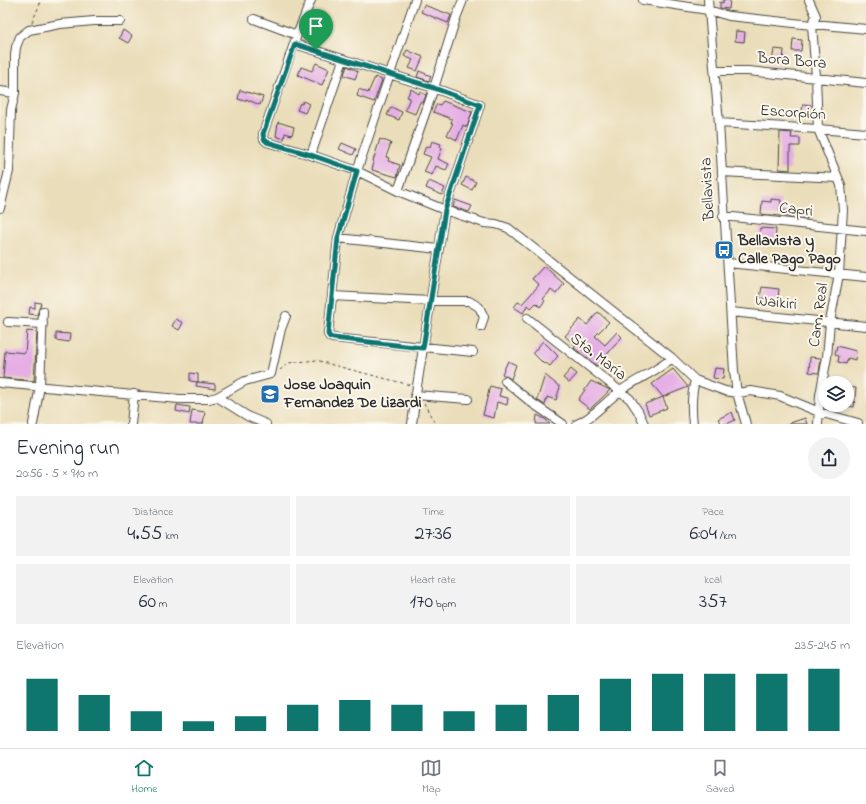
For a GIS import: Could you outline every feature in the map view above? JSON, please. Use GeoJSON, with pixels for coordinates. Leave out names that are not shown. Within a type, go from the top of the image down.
{"type":"FeatureCollection","features":[{"type":"Feature","properties":{"kind":"street"},"geometry":{"type":"LineString","coordinates":[[311,0],[263,134],[264,139],[267,142],[357,171],[398,191],[445,210],[484,223],[496,224],[508,228],[672,358],[695,380],[725,391],[737,393],[751,391],[780,396],[818,412]]}},
{"type":"Feature","properties":{"kind":"street"},"geometry":{"type":"LineString","coordinates":[[415,0],[357,171],[338,238],[328,334],[330,337],[423,348],[473,352]]}},
{"type":"Feature","properties":{"kind":"street"},"geometry":{"type":"LineString","coordinates":[[398,191],[463,0]]}},
{"type":"Feature","properties":{"kind":"street"},"geometry":{"type":"LineString","coordinates":[[643,0],[708,10],[729,16],[866,29]]}},
{"type":"Feature","properties":{"kind":"street","name":"Bellavista"},"geometry":{"type":"LineString","coordinates":[[708,0],[719,123],[734,371],[737,393],[746,424]]}},
{"type":"Feature","properties":{"kind":"street","name":"Cam. Real"},"geometry":{"type":"LineString","coordinates":[[809,0],[816,16],[812,25],[818,129],[841,185],[843,210],[839,274],[830,322],[827,357],[824,376]]}},
{"type":"Feature","properties":{"kind":"street"},"geometry":{"type":"LineString","coordinates":[[254,19],[297,36]]}},
{"type":"Feature","properties":{"kind":"street"},"geometry":{"type":"LineString","coordinates":[[0,208],[9,171],[11,110],[16,92],[16,47],[20,37],[29,30],[60,24],[94,21],[120,21]]}},
{"type":"Feature","properties":{"kind":"street"},"geometry":{"type":"LineString","coordinates":[[295,44],[434,88],[480,105],[445,210],[417,386],[418,395],[412,424]]}},
{"type":"Feature","properties":{"kind":"street"},"geometry":{"type":"LineString","coordinates":[[311,155],[343,60]]}},
{"type":"Feature","properties":{"kind":"street","name":"Bora Bora"},"geometry":{"type":"LineString","coordinates":[[715,71],[748,71],[866,83]]}},
{"type":"Feature","properties":{"kind":"street"},"geometry":{"type":"LineString","coordinates":[[0,91],[16,92]]}},
{"type":"Feature","properties":{"kind":"street","name":"Escorpión"},"geometry":{"type":"LineString","coordinates":[[719,123],[866,133]]}},
{"type":"Feature","properties":{"kind":"street"},"geometry":{"type":"LineString","coordinates":[[722,172],[838,178]]}},
{"type":"Feature","properties":{"kind":"street","name":"Capri"},"geometry":{"type":"LineString","coordinates":[[724,216],[866,231]]}},
{"type":"Feature","properties":{"kind":"street"},"geometry":{"type":"LineString","coordinates":[[338,238],[439,249]]}},
{"type":"Feature","properties":{"kind":"street"},"geometry":{"type":"LineString","coordinates":[[728,263],[866,277]]}},
{"type":"Feature","properties":{"kind":"street"},"geometry":{"type":"LineString","coordinates":[[332,296],[430,301],[469,301],[479,307],[484,317],[481,327]]}},
{"type":"Feature","properties":{"kind":"street"},"geometry":{"type":"LineString","coordinates":[[33,424],[40,386],[43,310]]}},
{"type":"Feature","properties":{"kind":"street","name":"Waikiri"},"geometry":{"type":"LineString","coordinates":[[731,312],[866,326]]}},
{"type":"Feature","properties":{"kind":"street"},"geometry":{"type":"LineString","coordinates":[[0,383],[179,399],[209,399],[217,397],[245,381],[271,374],[286,316]]}},
{"type":"Feature","properties":{"kind":"street","name":"Sta. María"},"geometry":{"type":"LineString","coordinates":[[527,318],[630,399],[644,424]]}},
{"type":"Feature","properties":{"kind":"street"},"geometry":{"type":"LineString","coordinates":[[8,322],[43,324]]}},
{"type":"Feature","properties":{"kind":"street"},"geometry":{"type":"LineString","coordinates":[[577,424],[585,421],[620,391],[665,364],[672,358]]}},
{"type":"Feature","properties":{"kind":"street"},"geometry":{"type":"LineString","coordinates":[[693,424],[691,394],[695,380]]}},
{"type":"Feature","properties":{"kind":"street"},"geometry":{"type":"LineString","coordinates":[[505,381],[532,403],[563,424]]}},
{"type":"Feature","properties":{"kind":"street"},"geometry":{"type":"LineString","coordinates":[[131,424],[134,394]]}},
{"type":"Feature","properties":{"kind":"street"},"geometry":{"type":"LineString","coordinates":[[418,395],[468,399]]}},
{"type":"Feature","properties":{"kind":"street"},"geometry":{"type":"LineString","coordinates":[[217,397],[249,417],[266,424]]}},
{"type":"Feature","properties":{"kind":"street"},"geometry":{"type":"LineString","coordinates":[[819,412],[858,423]]}},
{"type":"Feature","properties":{"kind":"street","name":"Cam. Real"},"geometry":{"type":"LineString","coordinates":[[818,424],[819,412]]}},
{"type":"Feature","properties":{"kind":"path"},"geometry":{"type":"LineString","coordinates":[[39,0],[40,4]]}},
{"type":"Feature","properties":{"kind":"path"},"geometry":{"type":"LineString","coordinates":[[29,30],[40,4],[44,0]]}},
{"type":"Feature","properties":{"kind":"path"},"geometry":{"type":"LineString","coordinates":[[271,374],[278,373],[288,363],[317,360],[417,386]]}},
{"type":"Feature","properties":{"kind":"path"},"geometry":{"type":"LineString","coordinates":[[418,395],[435,424]]}},
{"type":"Feature","properties":{"kind":"building"},"geometry":{"type":"Polygon","coordinates":[[[723,0],[730,0],[729,9],[720,8],[720,2],[723,3],[723,0]]]}},
{"type":"Feature","properties":{"kind":"building"},"geometry":{"type":"Polygon","coordinates":[[[424,5],[451,15],[448,23],[421,12],[424,5]]]}},
{"type":"Feature","properties":{"kind":"building"},"geometry":{"type":"Polygon","coordinates":[[[123,30],[132,36],[128,43],[119,38],[123,30]]]}},
{"type":"Feature","properties":{"kind":"building"},"geometry":{"type":"Polygon","coordinates":[[[736,31],[745,32],[744,42],[735,41],[736,31]]]}},
{"type":"Feature","properties":{"kind":"building"},"geometry":{"type":"Polygon","coordinates":[[[793,39],[802,40],[801,51],[792,51],[793,39]]]}},
{"type":"Feature","properties":{"kind":"building"},"geometry":{"type":"Polygon","coordinates":[[[774,49],[784,50],[783,62],[779,62],[779,64],[772,63],[774,49]]]}},
{"type":"Feature","properties":{"kind":"building"},"geometry":{"type":"Polygon","coordinates":[[[407,50],[423,57],[417,71],[409,68],[413,60],[404,56],[407,50]]]}},
{"type":"Feature","properties":{"kind":"building"},"geometry":{"type":"Polygon","coordinates":[[[316,63],[329,69],[322,85],[298,75],[301,67],[312,71],[316,63]]]}},
{"type":"Feature","properties":{"kind":"building"},"geometry":{"type":"Polygon","coordinates":[[[347,66],[358,71],[355,79],[344,75],[347,66]]]}},
{"type":"Feature","properties":{"kind":"building"},"geometry":{"type":"Polygon","coordinates":[[[419,71],[431,76],[429,81],[417,77],[419,71]]]}},
{"type":"Feature","properties":{"kind":"building"},"geometry":{"type":"Polygon","coordinates":[[[375,77],[382,80],[374,102],[357,96],[359,89],[368,93],[375,77]]]}},
{"type":"Feature","properties":{"kind":"building"},"geometry":{"type":"Polygon","coordinates":[[[411,89],[419,94],[420,92],[426,95],[423,103],[420,102],[415,114],[405,110],[410,98],[407,97],[411,89]]]}},
{"type":"Feature","properties":{"kind":"building"},"geometry":{"type":"Polygon","coordinates":[[[240,90],[263,97],[260,105],[246,99],[245,101],[238,99],[240,90]]]}},
{"type":"Feature","properties":{"kind":"building"},"geometry":{"type":"Polygon","coordinates":[[[303,101],[309,104],[305,113],[297,110],[300,103],[302,104],[303,101]]]}},
{"type":"Feature","properties":{"kind":"building"},"geometry":{"type":"Polygon","coordinates":[[[443,101],[472,112],[467,127],[463,125],[457,140],[447,135],[453,123],[451,123],[452,119],[433,112],[437,104],[440,105],[443,101]]]}},
{"type":"Feature","properties":{"kind":"building"},"geometry":{"type":"Polygon","coordinates":[[[803,104],[811,105],[809,113],[802,111],[803,104]]]}},
{"type":"Feature","properties":{"kind":"building"},"geometry":{"type":"Polygon","coordinates":[[[391,107],[402,112],[399,120],[387,115],[391,107]]]}},
{"type":"Feature","properties":{"kind":"building"},"geometry":{"type":"Polygon","coordinates":[[[278,122],[294,127],[292,135],[285,133],[284,139],[276,136],[278,122]]]}},
{"type":"Feature","properties":{"kind":"building"},"geometry":{"type":"Polygon","coordinates":[[[780,132],[792,133],[791,138],[800,138],[800,146],[790,146],[790,170],[779,169],[780,132]]]}},
{"type":"Feature","properties":{"kind":"building"},"geometry":{"type":"Polygon","coordinates":[[[380,139],[391,143],[386,157],[389,158],[388,161],[400,165],[397,177],[372,170],[373,161],[380,139]]]}},
{"type":"Feature","properties":{"kind":"building"},"geometry":{"type":"Polygon","coordinates":[[[432,141],[441,144],[440,147],[442,148],[438,159],[449,164],[446,170],[436,166],[432,175],[424,172],[431,157],[423,154],[426,146],[430,147],[432,141]]]}},
{"type":"Feature","properties":{"kind":"building"},"geometry":{"type":"Polygon","coordinates":[[[342,143],[356,149],[353,155],[339,149],[342,143]]]}},
{"type":"Feature","properties":{"kind":"building"},"geometry":{"type":"Polygon","coordinates":[[[466,177],[476,182],[472,190],[462,185],[466,177]]]}},
{"type":"Feature","properties":{"kind":"building"},"geometry":{"type":"Polygon","coordinates":[[[429,181],[445,188],[442,195],[426,188],[429,181]]]}},
{"type":"Feature","properties":{"kind":"building"},"geometry":{"type":"Polygon","coordinates":[[[771,199],[781,200],[780,210],[808,214],[807,219],[761,214],[762,201],[771,202],[771,199]]]}},
{"type":"Feature","properties":{"kind":"building"},"geometry":{"type":"Polygon","coordinates":[[[455,200],[472,206],[469,212],[453,207],[455,200]]]}},
{"type":"Feature","properties":{"kind":"building"},"geometry":{"type":"Polygon","coordinates":[[[760,228],[776,229],[775,244],[759,243],[760,228]]]}},
{"type":"Feature","properties":{"kind":"building"},"geometry":{"type":"Polygon","coordinates":[[[544,266],[564,284],[556,294],[551,290],[543,299],[545,301],[540,307],[536,303],[531,308],[528,305],[523,313],[514,307],[518,302],[522,304],[539,285],[532,279],[544,266]]]}},
{"type":"Feature","properties":{"kind":"building"},"geometry":{"type":"Polygon","coordinates":[[[762,287],[779,289],[778,300],[760,298],[762,287]]]}},
{"type":"Feature","properties":{"kind":"building"},"geometry":{"type":"Polygon","coordinates":[[[35,302],[41,303],[37,315],[29,314],[30,307],[35,308],[35,302]]]}},
{"type":"Feature","properties":{"kind":"building"},"geometry":{"type":"Polygon","coordinates":[[[598,312],[609,322],[595,336],[605,345],[617,332],[622,337],[597,366],[574,348],[576,346],[565,336],[580,319],[587,325],[598,312]]]}},
{"type":"Feature","properties":{"kind":"building"},"geometry":{"type":"Polygon","coordinates":[[[176,319],[183,323],[179,330],[172,326],[176,319]]]}},
{"type":"Feature","properties":{"kind":"building"},"geometry":{"type":"Polygon","coordinates":[[[27,331],[37,332],[34,381],[3,378],[5,351],[25,353],[27,331]]]}},
{"type":"Feature","properties":{"kind":"building"},"geometry":{"type":"Polygon","coordinates":[[[56,333],[70,334],[69,342],[56,340],[56,333]]]}},
{"type":"Feature","properties":{"kind":"building"},"geometry":{"type":"Polygon","coordinates":[[[543,341],[558,356],[550,366],[546,363],[544,364],[533,353],[543,341]]]}},
{"type":"Feature","properties":{"kind":"building"},"geometry":{"type":"Polygon","coordinates":[[[837,346],[856,351],[855,360],[848,358],[846,364],[838,362],[839,356],[835,354],[837,346]]]}},
{"type":"Feature","properties":{"kind":"building"},"geometry":{"type":"Polygon","coordinates":[[[810,357],[821,358],[819,373],[809,372],[810,357]]]}},
{"type":"Feature","properties":{"kind":"building"},"geometry":{"type":"Polygon","coordinates":[[[508,361],[516,365],[511,379],[502,374],[508,361]]]}},
{"type":"Feature","properties":{"kind":"building"},"geometry":{"type":"Polygon","coordinates":[[[715,368],[724,369],[723,379],[713,378],[715,368]]]}},
{"type":"Feature","properties":{"kind":"building"},"geometry":{"type":"Polygon","coordinates":[[[571,369],[577,374],[569,383],[563,378],[571,369]]]}},
{"type":"Feature","properties":{"kind":"building"},"geometry":{"type":"Polygon","coordinates":[[[673,369],[688,387],[663,397],[652,384],[673,369]]]}},
{"type":"Feature","properties":{"kind":"building"},"geometry":{"type":"Polygon","coordinates":[[[190,373],[198,374],[198,382],[190,381],[190,373]]]}},
{"type":"Feature","properties":{"kind":"building"},"geometry":{"type":"Polygon","coordinates":[[[545,375],[560,387],[556,400],[547,397],[545,405],[537,400],[545,375]]]}},
{"type":"Feature","properties":{"kind":"building"},"geometry":{"type":"Polygon","coordinates":[[[591,381],[610,390],[590,409],[578,400],[591,381]]]}},
{"type":"Feature","properties":{"kind":"building"},"geometry":{"type":"Polygon","coordinates":[[[197,382],[215,384],[215,389],[196,386],[197,382]]]}},
{"type":"Feature","properties":{"kind":"building"},"geometry":{"type":"Polygon","coordinates":[[[490,386],[501,389],[499,396],[508,398],[507,405],[497,402],[494,418],[483,415],[490,386]]]}},
{"type":"Feature","properties":{"kind":"building"},"geometry":{"type":"Polygon","coordinates":[[[854,388],[856,388],[854,407],[854,388]]]}},
{"type":"Feature","properties":{"kind":"building"},"geometry":{"type":"Polygon","coordinates":[[[663,397],[667,408],[649,415],[645,404],[663,397]]]}},
{"type":"Feature","properties":{"kind":"building"},"geometry":{"type":"Polygon","coordinates":[[[177,405],[190,407],[189,414],[176,411],[177,405]]]}},
{"type":"Feature","properties":{"kind":"building"},"geometry":{"type":"Polygon","coordinates":[[[192,410],[205,412],[203,424],[190,424],[192,410]]]}},
{"type":"Feature","properties":{"kind":"building"},"geometry":{"type":"Polygon","coordinates":[[[732,412],[735,420],[727,424],[721,424],[718,419],[732,412]]]}},
{"type":"Feature","properties":{"kind":"building"},"geometry":{"type":"Polygon","coordinates":[[[537,415],[545,419],[550,424],[536,424],[537,415]]]}},
{"type":"Feature","properties":{"kind":"building"},"geometry":{"type":"Polygon","coordinates":[[[805,418],[807,424],[790,424],[790,423],[805,418]]]}},
{"type":"Feature","properties":{"kind":"place","name":"Bellavista y Calle Pago Pago"},"geometry":{"type":"Point","coordinates":[724,250]}},
{"type":"Feature","properties":{"kind":"place","name":"Jose Joaquin Fernandez De Lizardi"},"geometry":{"type":"Point","coordinates":[270,394]}},
{"type":"Feature","properties":{"kind":"route"},"geometry":{"type":"LineString","coordinates":[[295,44],[316,50],[343,60],[434,88],[480,105],[445,210],[423,348],[333,338],[328,334],[338,238],[357,171],[267,142],[264,139],[263,134],[295,44]]}}]}
